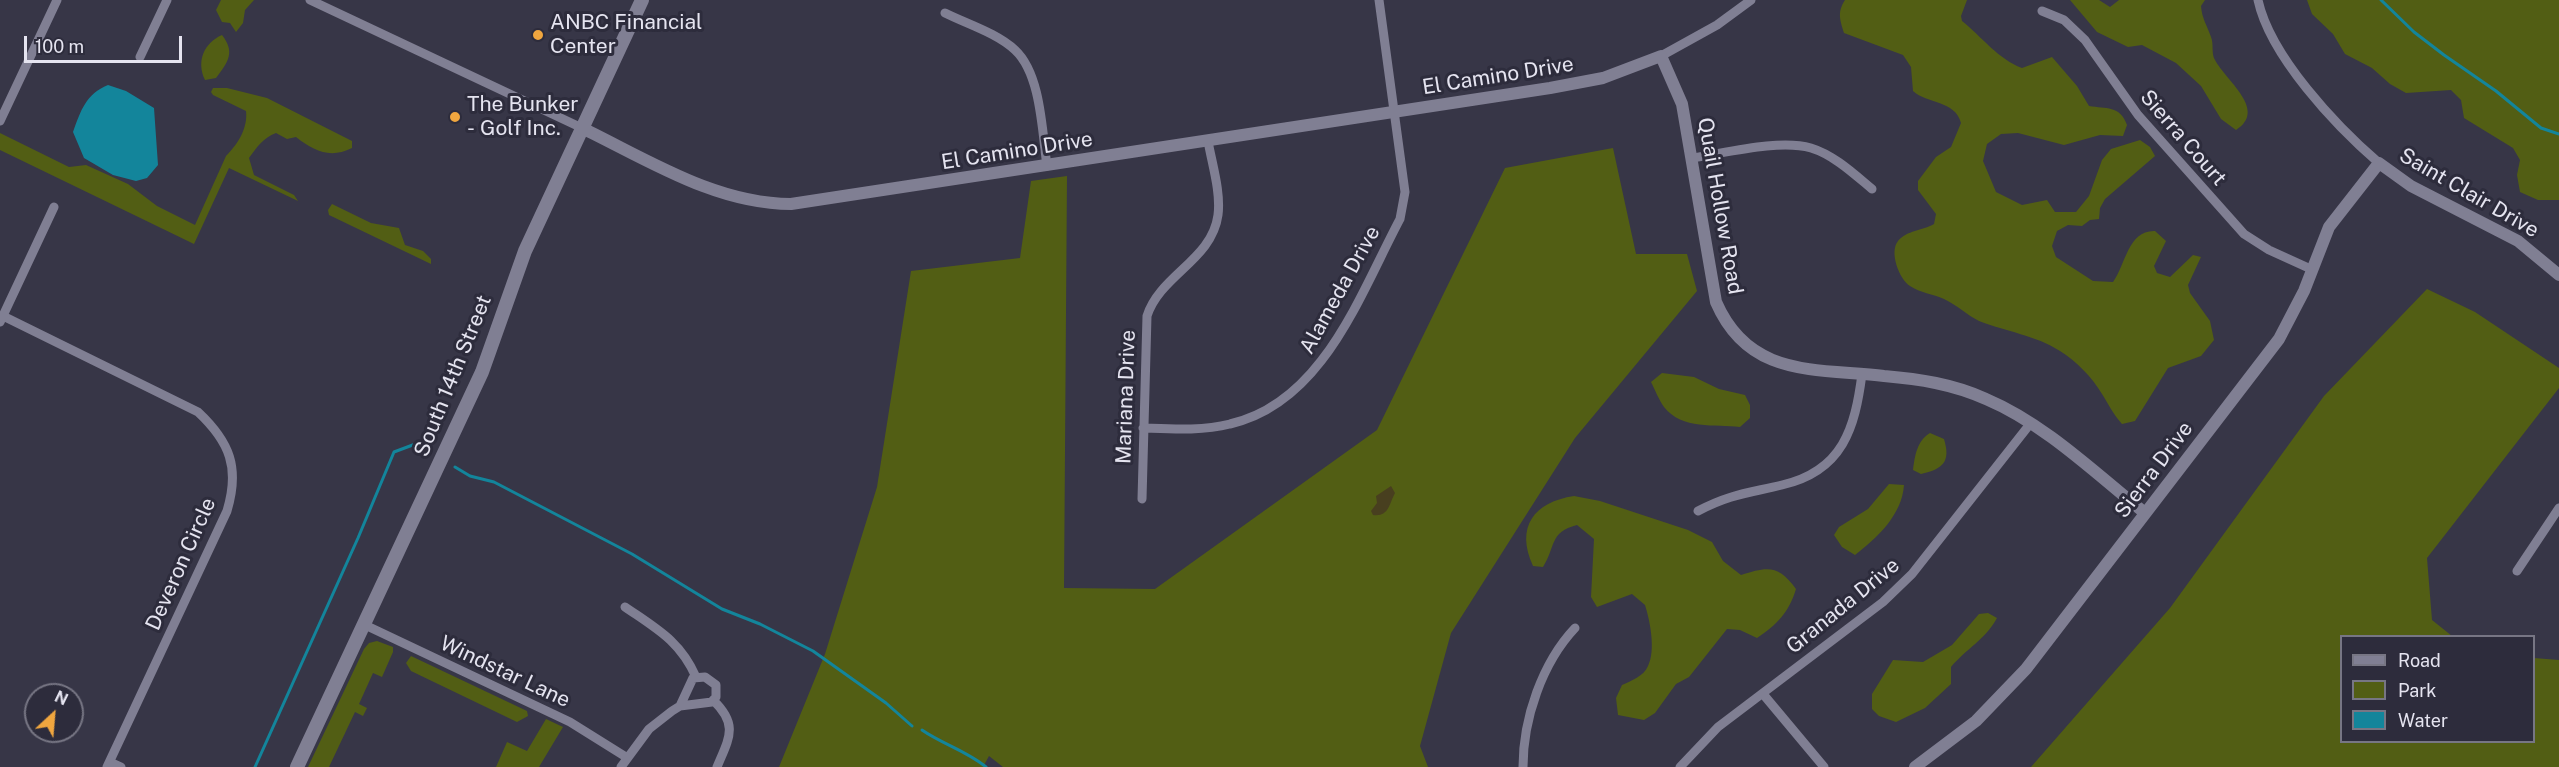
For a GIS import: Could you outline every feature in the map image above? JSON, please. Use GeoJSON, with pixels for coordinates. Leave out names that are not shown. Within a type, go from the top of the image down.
{"type":"FeatureCollection","features":[{"type":"Feature","properties":{"kind":"main road","name":"South 14th Street"},"geometry":{"type":"LineString","coordinates":[[297,767],[482,372],[525,251],[642,0]]}},
{"type":"Feature","properties":{"kind":"street"},"geometry":{"type":"LineString","coordinates":[[0,121],[57,0]]}},
{"type":"Feature","properties":{"kind":"street"},"geometry":{"type":"LineString","coordinates":[[140,57],[167,0]]}},
{"type":"Feature","properties":{"kind":"street","name":"El Camino Drive"},"geometry":{"type":"LineString","coordinates":[[310,0],[709,189],[759,203],[801,203],[1590,81],[1661,56],[1707,32],[1750,0]]}},
{"type":"Feature","properties":{"kind":"street","name":"Alameda Drive"},"geometry":{"type":"LineString","coordinates":[[1143,428],[1210,428],[1240,422],[1259,414],[1294,392],[1323,361],[1403,211],[1405,192],[1379,0]]}},
{"type":"Feature","properties":{"kind":"street","name":"Saint Clair Drive"},"geometry":{"type":"LineString","coordinates":[[2258,0],[2269,30],[2307,88],[2327,112],[2379,163],[2418,190],[2511,237],[2559,274]]}},
{"type":"Feature","properties":{"kind":"street","name":"Sierra Court"},"geometry":{"type":"LineString","coordinates":[[2042,10],[2064,20],[2085,40],[2138,115],[2244,234],[2269,250],[2313,270]]}},
{"type":"Feature","properties":{"kind":"street"},"geometry":{"type":"LineString","coordinates":[[945,13],[1009,45],[1025,60],[1034,81],[1047,166]]}},
{"type":"Feature","properties":{"kind":"street","name":"Quail Hollow Road"},"geometry":{"type":"LineString","coordinates":[[1661,56],[1682,104],[1714,292],[1723,318],[1734,333],[1756,352],[1781,365],[1926,381],[1961,389],[1993,402],[2030,424],[2145,513]]}},
{"type":"Feature","properties":{"kind":"street","name":"Mariana Drive"},"geometry":{"type":"LineString","coordinates":[[1142,500],[1145,331],[1150,307],[1158,294],[1206,246],[1218,217],[1208,141]]}},
{"type":"Feature","properties":{"kind":"street"},"geometry":{"type":"LineString","coordinates":[[1692,158],[1780,146],[1804,147],[1832,159],[1872,189]]}},
{"type":"Feature","properties":{"kind":"street","name":"Sierra Drive"},"geometry":{"type":"LineString","coordinates":[[1915,767],[1953,741],[2006,692],[2279,339],[2297,308],[2329,227],[2379,163]]}},
{"type":"Feature","properties":{"kind":"street"},"geometry":{"type":"LineString","coordinates":[[1,319],[54,207]]}},
{"type":"Feature","properties":{"kind":"street","name":"Deveron Circle"},"geometry":{"type":"LineString","coordinates":[[1,319],[198,412],[216,429],[227,447],[233,465],[232,495],[227,511],[109,764]]}},
{"type":"Feature","properties":{"kind":"street"},"geometry":{"type":"LineString","coordinates":[[1698,511],[1732,495],[1791,483],[1815,471],[1830,459],[1842,446],[1854,423],[1862,374]]}},
{"type":"Feature","properties":{"kind":"street","name":"Granada Drive"},"geometry":{"type":"LineString","coordinates":[[1680,767],[1718,727],[1883,602],[1912,574],[2030,424]]}},
{"type":"Feature","properties":{"kind":"street"},"geometry":{"type":"LineString","coordinates":[[2517,572],[2559,508]]}},
{"type":"Feature","properties":{"kind":"street"},"geometry":{"type":"LineString","coordinates":[[625,607],[678,644],[696,677]]}},
{"type":"Feature","properties":{"kind":"street","name":"Windstar Lane"},"geometry":{"type":"LineString","coordinates":[[365,625],[570,722],[627,757]]}},
{"type":"Feature","properties":{"kind":"street"},"geometry":{"type":"LineString","coordinates":[[1523,767],[1524,742],[1534,703],[1553,657],[1575,628]]}},
{"type":"Feature","properties":{"kind":"street"},"geometry":{"type":"LineString","coordinates":[[621,767],[648,729],[680,706],[688,685],[696,677],[705,677],[716,685],[713,700],[706,705],[680,706]]}},
{"type":"Feature","properties":{"kind":"street"},"geometry":{"type":"LineString","coordinates":[[1762,694],[1824,767]]}},
{"type":"Feature","properties":{"kind":"street"},"geometry":{"type":"LineString","coordinates":[[713,700],[729,719],[729,732],[717,767]]}},
{"type":"Feature","properties":{"kind":"street"},"geometry":{"type":"LineString","coordinates":[[109,764],[121,767]]}},
{"type":"Feature","properties":{"kind":"green space"},"geometry":{"type":"Polygon","coordinates":[[[221,0],[254,0],[245,10],[243,23],[236,32],[230,23],[222,22],[216,10],[221,0]]]}},
{"type":"Feature","properties":{"kind":"green space"},"geometry":{"type":"Polygon","coordinates":[[[1845,0],[1967,0],[1961,16],[1962,21],[2005,59],[2022,68],[2052,57],[2077,86],[2089,106],[2112,109],[2120,114],[2127,125],[2123,136],[2100,135],[2064,145],[2018,133],[2001,134],[1987,144],[1983,161],[1996,192],[2022,205],[2047,200],[2055,212],[2076,212],[2089,196],[2102,160],[2111,149],[2140,140],[2150,147],[2155,156],[2105,199],[2100,208],[2099,219],[2090,220],[2082,226],[2068,225],[2057,231],[2052,246],[2056,257],[2093,281],[2113,282],[2133,242],[2146,232],[2155,231],[2166,241],[2154,266],[2157,273],[2170,277],[2193,255],[2201,257],[2188,285],[2190,293],[2210,321],[2214,340],[2201,356],[2168,368],[2135,421],[2122,424],[2089,376],[2060,351],[2031,337],[1979,321],[1944,299],[1914,288],[1902,278],[1896,265],[1895,246],[1902,237],[1934,224],[1936,214],[1918,190],[1918,181],[1936,157],[1951,147],[1961,123],[1958,116],[1947,106],[1913,91],[1911,67],[1903,55],[1844,33],[1840,12],[1845,0]]]}},
{"type":"Feature","properties":{"kind":"green space"},"geometry":{"type":"Polygon","coordinates":[[[2070,0],[2099,0],[2110,7],[2119,0],[2205,0],[2201,6],[2212,40],[2214,58],[2242,95],[2248,114],[2245,122],[2236,130],[2221,119],[2201,86],[2176,63],[2142,45],[2128,47],[2097,32],[2070,0]]]}},
{"type":"Feature","properties":{"kind":"green space"},"geometry":{"type":"Polygon","coordinates":[[[2307,0],[2559,0],[2559,200],[2538,200],[2520,192],[2517,175],[2520,160],[2513,148],[2464,118],[2461,100],[2451,90],[2406,93],[2390,84],[2372,68],[2345,54],[2333,34],[2312,14],[2307,0]]]}},
{"type":"Feature","properties":{"kind":"green space"},"geometry":{"type":"Polygon","coordinates":[[[222,35],[228,46],[229,56],[216,78],[205,80],[201,66],[203,53],[210,43],[222,35]]]}},
{"type":"Feature","properties":{"kind":"green space"},"geometry":{"type":"Polygon","coordinates":[[[213,88],[227,88],[267,98],[352,141],[352,148],[329,153],[316,150],[296,137],[287,139],[276,133],[267,137],[249,158],[254,175],[294,195],[298,201],[229,168],[194,244],[0,150],[0,133],[69,167],[86,165],[128,184],[157,206],[195,225],[226,156],[244,130],[246,117],[246,111],[213,95],[211,92],[213,88]]]}},
{"type":"Feature","properties":{"kind":"green space"},"geometry":{"type":"Polygon","coordinates":[[[1613,148],[1636,254],[1687,254],[1697,291],[1575,438],[1451,633],[1420,746],[1428,767],[1003,767],[989,756],[983,767],[779,767],[825,654],[877,487],[911,271],[1020,258],[1031,181],[1067,176],[1064,588],[1155,589],[1377,430],[1505,168],[1613,148]]]}},
{"type":"Feature","properties":{"kind":"green space"},"geometry":{"type":"Polygon","coordinates":[[[332,204],[371,223],[399,228],[405,245],[423,251],[431,259],[431,264],[329,215],[328,210],[332,204]]]}},
{"type":"Feature","properties":{"kind":"green space"},"geometry":{"type":"Polygon","coordinates":[[[2427,289],[2475,312],[2559,368],[2559,388],[2427,558],[2432,620],[2451,635],[2340,635],[2340,743],[2535,743],[2535,658],[2559,660],[2559,767],[2031,767],[2170,608],[2324,396],[2427,289]]]}},
{"type":"Feature","properties":{"kind":"green space"},"geometry":{"type":"Polygon","coordinates":[[[1662,373],[1694,377],[1719,389],[1745,395],[1750,405],[1750,418],[1740,427],[1689,423],[1680,419],[1664,407],[1651,382],[1662,373]]]}},
{"type":"Feature","properties":{"kind":"green space"},"geometry":{"type":"Polygon","coordinates":[[[1930,433],[1944,439],[1946,459],[1935,470],[1921,474],[1913,470],[1917,449],[1930,433]]]}},
{"type":"Feature","properties":{"kind":"green space"},"geometry":{"type":"Polygon","coordinates":[[[1889,484],[1904,485],[1899,506],[1880,533],[1855,555],[1842,547],[1834,535],[1839,527],[1868,509],[1889,484]]]}},
{"type":"Feature","properties":{"kind":"green space"},"geometry":{"type":"Polygon","coordinates":[[[1574,496],[1600,501],[1688,530],[1712,542],[1723,561],[1741,575],[1766,569],[1784,575],[1796,589],[1790,605],[1771,628],[1757,638],[1740,630],[1727,629],[1689,677],[1676,684],[1655,713],[1644,720],[1618,715],[1616,698],[1622,685],[1644,673],[1652,652],[1649,619],[1645,605],[1632,594],[1597,607],[1591,597],[1594,539],[1577,525],[1557,536],[1543,567],[1533,566],[1528,552],[1526,539],[1532,519],[1548,504],[1574,496]]]}},
{"type":"Feature","properties":{"kind":"green space"},"geometry":{"type":"Polygon","coordinates":[[[1988,613],[1997,618],[1992,626],[1951,667],[1951,684],[1925,708],[1896,722],[1879,716],[1872,709],[1872,694],[1893,660],[1923,662],[1952,645],[1979,614],[1988,613]]]}},
{"type":"Feature","properties":{"kind":"green space"},"geometry":{"type":"Polygon","coordinates":[[[377,641],[393,647],[393,652],[382,677],[373,673],[359,704],[367,708],[363,716],[355,712],[329,767],[308,767],[364,649],[369,643],[377,641]]]}},
{"type":"Feature","properties":{"kind":"green space"},"geometry":{"type":"Polygon","coordinates":[[[411,656],[527,711],[528,716],[517,722],[411,671],[406,663],[411,656]]]}},
{"type":"Feature","properties":{"kind":"green space"},"geometry":{"type":"Polygon","coordinates":[[[546,719],[563,727],[539,767],[496,767],[507,742],[527,751],[546,719]]]}},
{"type":"Feature","properties":{"kind":"sand"},"geometry":{"type":"Polygon","coordinates":[[[1391,486],[1395,493],[1388,509],[1382,514],[1373,515],[1371,511],[1377,503],[1376,496],[1391,486]]]}},
{"type":"Feature","properties":{"kind":"water"},"geometry":{"type":"Polygon","coordinates":[[[108,85],[126,91],[154,108],[158,165],[147,178],[136,181],[113,175],[84,158],[73,132],[89,98],[108,85]]]}},
{"type":"Feature","properties":{"kind":"waterway"},"geometry":{"type":"LineString","coordinates":[[2381,0],[2414,32],[2444,55],[2496,91],[2541,128],[2559,134]]}},
{"type":"Feature","properties":{"kind":"waterway"},"geometry":{"type":"LineString","coordinates":[[255,767],[394,452],[418,443],[429,450]]}},
{"type":"Feature","properties":{"kind":"waterway"},"geometry":{"type":"LineString","coordinates":[[455,467],[470,476],[494,482],[632,554],[722,609],[760,624],[813,651],[886,703],[912,726]]}},
{"type":"Feature","properties":{"kind":"waterway"},"geometry":{"type":"LineString","coordinates":[[922,730],[971,756],[986,767]]}},
{"type":"Feature","properties":{"kind":"place","name":"ANBC Financial Center"},"geometry":{"type":"Point","coordinates":[538,35]}},
{"type":"Feature","properties":{"kind":"place","name":"The Bunker - Golf Inc."},"geometry":{"type":"Point","coordinates":[455,117]}}]}
